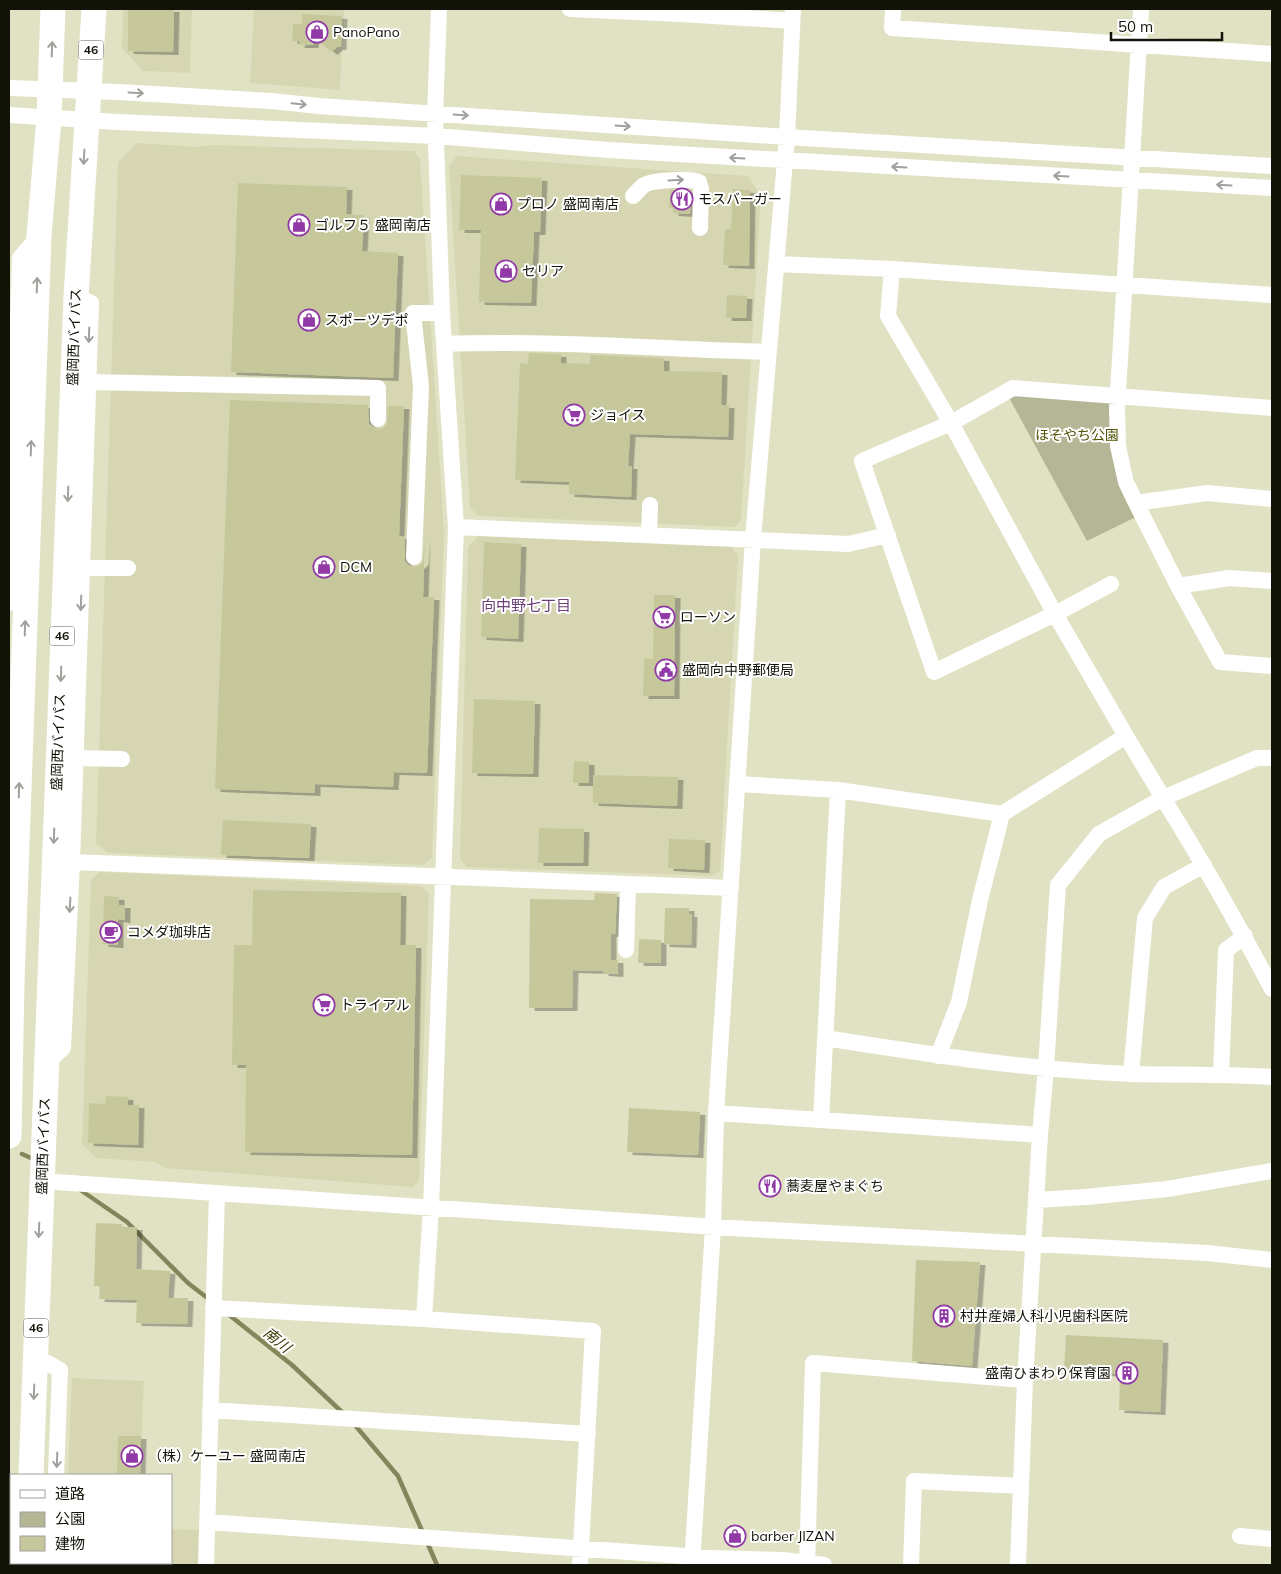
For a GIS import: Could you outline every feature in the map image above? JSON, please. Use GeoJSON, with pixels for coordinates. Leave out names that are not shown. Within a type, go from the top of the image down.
{"type":"FeatureCollection","features":[{"type":"Feature","properties":{"kind":"highway"},"geometry":{"type":"LineString","coordinates":[[9,1136],[10,981],[39,236],[49,118],[53,9]]}},
{"type":"Feature","properties":{"kind":"highway","name":"盛岡西バイパス"},"geometry":{"type":"LineString","coordinates":[[31,1474],[35,1356],[49,1182],[46,1064],[76,297],[94,9]]}},
{"type":"Feature","properties":{"kind":"street"},"geometry":{"type":"LineString","coordinates":[[424,1319],[431,1208],[456,526],[442,313],[434,114],[439,9]]}},
{"type":"Feature","properties":{"kind":"street"},"geometry":{"type":"LineString","coordinates":[[570,9],[793,15],[777,264],[753,539],[716,1113],[713,1227],[692,1561]]}},
{"type":"Feature","properties":{"kind":"street"},"geometry":{"type":"LineString","coordinates":[[893,9],[892,28],[1272,54]]}},
{"type":"Feature","properties":{"kind":"street"},"geometry":{"type":"LineString","coordinates":[[1141,9],[1118,396],[1118,446],[1126,482],[1178,586],[1220,662],[1272,666]]}},
{"type":"Feature","properties":{"kind":"street"},"geometry":{"type":"LineString","coordinates":[[9,88],[262,100],[434,114],[1272,166]]}},
{"type":"Feature","properties":{"kind":"street"},"geometry":{"type":"LineString","coordinates":[[9,114],[86,120],[436,136],[608,150],[784,161],[1272,188]]}},
{"type":"Feature","properties":{"kind":"street"},"geometry":{"type":"LineString","coordinates":[[632,196],[645,184],[675,179],[699,182],[701,189],[700,228]]}},
{"type":"Feature","properties":{"kind":"street"},"geometry":{"type":"LineString","coordinates":[[9,603],[20,258],[39,236]]}},
{"type":"Feature","properties":{"kind":"street"},"geometry":{"type":"LineString","coordinates":[[777,264],[892,269],[1272,295]]}},
{"type":"Feature","properties":{"kind":"street"},"geometry":{"type":"LineString","coordinates":[[892,269],[888,316],[951,423],[1054,614],[1204,865],[1245,936],[1272,989]]}},
{"type":"Feature","properties":{"kind":"street"},"geometry":{"type":"LineString","coordinates":[[46,1064],[63,1048],[72,862],[90,303],[76,297]]}},
{"type":"Feature","properties":{"kind":"street"},"geometry":{"type":"LineString","coordinates":[[414,557],[421,386],[413,313],[442,313]]}},
{"type":"Feature","properties":{"kind":"street"},"geometry":{"type":"LineString","coordinates":[[444,344],[486,343],[769,352]]}},
{"type":"Feature","properties":{"kind":"street"},"geometry":{"type":"LineString","coordinates":[[88,382],[378,388],[378,419]]}},
{"type":"Feature","properties":{"kind":"street"},"geometry":{"type":"LineString","coordinates":[[1111,584],[934,672],[862,461],[951,423],[1013,388],[1272,408]]}},
{"type":"Feature","properties":{"kind":"street"},"geometry":{"type":"LineString","coordinates":[[1136,503],[1207,493],[1272,499]]}},
{"type":"Feature","properties":{"kind":"street"},"geometry":{"type":"LineString","coordinates":[[649,535],[650,506]]}},
{"type":"Feature","properties":{"kind":"street"},"geometry":{"type":"LineString","coordinates":[[456,526],[848,544],[888,535]]}},
{"type":"Feature","properties":{"kind":"street"},"geometry":{"type":"LineString","coordinates":[[82,568],[128,568]]}},
{"type":"Feature","properties":{"kind":"street"},"geometry":{"type":"LineString","coordinates":[[1178,586],[1229,578],[1272,581]]}},
{"type":"Feature","properties":{"kind":"street"},"geometry":{"type":"LineString","coordinates":[[738,784],[838,790],[1002,814],[1126,736]]}},
{"type":"Feature","properties":{"kind":"street"},"geometry":{"type":"LineString","coordinates":[[75,758],[122,759]]}},
{"type":"Feature","properties":{"kind":"street"},"geometry":{"type":"LineString","coordinates":[[1018,1565],[1036,1200],[1058,886],[1099,834],[1163,798],[1257,758],[1272,758]]}},
{"type":"Feature","properties":{"kind":"street"},"geometry":{"type":"LineString","coordinates":[[821,1120],[838,790]]}},
{"type":"Feature","properties":{"kind":"street"},"geometry":{"type":"LineString","coordinates":[[938,1056],[960,1002],[980,900],[1002,814]]}},
{"type":"Feature","properties":{"kind":"street"},"geometry":{"type":"LineString","coordinates":[[72,862],[731,888]]}},
{"type":"Feature","properties":{"kind":"street"},"geometry":{"type":"LineString","coordinates":[[1131,1074],[1145,918],[1164,887],[1204,865]]}},
{"type":"Feature","properties":{"kind":"street"},"geometry":{"type":"LineString","coordinates":[[626,950],[628,884]]}},
{"type":"Feature","properties":{"kind":"street"},"geometry":{"type":"LineString","coordinates":[[1221,1074],[1226,950],[1245,936]]}},
{"type":"Feature","properties":{"kind":"street"},"geometry":{"type":"LineString","coordinates":[[825,1038],[938,1056],[1046,1068],[1131,1074],[1221,1074],[1272,1077]]}},
{"type":"Feature","properties":{"kind":"street"},"geometry":{"type":"LineString","coordinates":[[716,1113],[1040,1135]]}},
{"type":"Feature","properties":{"kind":"street"},"geometry":{"type":"LineString","coordinates":[[1036,1200],[1167,1189],[1272,1171]]}},
{"type":"Feature","properties":{"kind":"street"},"geometry":{"type":"LineString","coordinates":[[49,1182],[713,1227],[1207,1253],[1272,1260]]}},
{"type":"Feature","properties":{"kind":"street"},"geometry":{"type":"LineString","coordinates":[[206,1565],[217,1193]]}},
{"type":"Feature","properties":{"kind":"street"},"geometry":{"type":"LineString","coordinates":[[213,1308],[424,1319],[593,1331],[580,1565]]}},
{"type":"Feature","properties":{"kind":"street"},"geometry":{"type":"LineString","coordinates":[[35,1356],[60,1370],[56,1474]]}},
{"type":"Feature","properties":{"kind":"street"},"geometry":{"type":"LineString","coordinates":[[807,1564],[813,1362],[1026,1380]]}},
{"type":"Feature","properties":{"kind":"street"},"geometry":{"type":"LineString","coordinates":[[210,1410],[588,1434]]}},
{"type":"Feature","properties":{"kind":"street"},"geometry":{"type":"LineString","coordinates":[[911,1565],[914,1481],[1021,1486]]}},
{"type":"Feature","properties":{"kind":"street"},"geometry":{"type":"LineString","coordinates":[[207,1522],[582,1548],[692,1561],[783,1560],[824,1565]]}},
{"type":"Feature","properties":{"kind":"street"},"geometry":{"type":"LineString","coordinates":[[1240,1536],[1272,1538]]}},
{"type":"Feature","properties":{"kind":"shaded area"},"geometry":{"type":"Polygon","coordinates":[[[123,9],[192,9],[190,73],[143,71],[122,48],[123,9]]]}},
{"type":"Feature","properties":{"kind":"shaded area"},"geometry":{"type":"Polygon","coordinates":[[[254,9],[344,9],[340,90],[250,83],[254,9]]]}},
{"type":"Feature","properties":{"kind":"shaded area"},"geometry":{"type":"Polygon","coordinates":[[[137,143],[199,147],[211,145],[414,151],[420,159],[444,531],[432,858],[423,865],[108,853],[96,844],[118,162],[137,143]]]}},
{"type":"Feature","properties":{"kind":"shaded area"},"geometry":{"type":"Polygon","coordinates":[[[457,156],[748,176],[761,196],[741,520],[735,527],[479,516],[470,508],[449,166],[457,156]]]}},
{"type":"Feature","properties":{"kind":"shaded area"},"geometry":{"type":"Polygon","coordinates":[[[478,536],[730,546],[738,555],[720,871],[712,876],[467,867],[460,859],[468,547],[478,536]]]}},
{"type":"Feature","properties":{"kind":"shaded area"},"geometry":{"type":"Polygon","coordinates":[[[100,872],[420,886],[429,893],[419,1181],[413,1187],[165,1168],[156,1162],[96,1158],[82,1144],[91,880],[100,872]]]}},
{"type":"Feature","properties":{"kind":"shaded area"},"geometry":{"type":"Polygon","coordinates":[[[72,1378],[144,1381],[140,1474],[68,1474],[72,1378]]]}},
{"type":"Feature","properties":{"kind":"shaded area"},"geometry":{"type":"Polygon","coordinates":[[[172,1529],[200,1530],[198,1565],[64,1565],[172,1564],[172,1529]]]}},
{"type":"Feature","properties":{"kind":"green space","name":"ほそやち公園"},"geometry":{"type":"Polygon","coordinates":[[[1006,392],[1118,396],[1117,409],[1142,514],[1087,541],[1006,392]]]}},
{"type":"Feature","properties":{"kind":"building"},"geometry":{"type":"Polygon","coordinates":[[[128,9],[174,9],[173,52],[128,51],[128,9]]]}},
{"type":"Feature","properties":{"kind":"building","name":"PanoPano"},"geometry":{"type":"Polygon","coordinates":[[[302,14],[342,16],[341,47],[337,47],[332,52],[314,38],[313,45],[299,45],[300,41],[292,41],[293,24],[302,24],[302,14]]]}},
{"type":"Feature","properties":{"kind":"building"},"geometry":{"type":"Polygon","coordinates":[[[461,175],[542,178],[540,232],[534,232],[531,303],[479,302],[481,230],[459,230],[461,175]]]}},
{"type":"Feature","properties":{"kind":"building"},"geometry":{"type":"Polygon","coordinates":[[[238,183],[347,187],[346,214],[364,215],[362,251],[398,253],[393,378],[231,372],[238,183]]]}},
{"type":"Feature","properties":{"kind":"building"},"geometry":{"type":"Polygon","coordinates":[[[733,189],[750,190],[749,266],[723,265],[725,229],[731,229],[733,189]]]}},
{"type":"Feature","properties":{"kind":"building","name":"モスバーガー"},"geometry":{"type":"Polygon","coordinates":[[[670,190],[691,190],[690,214],[673,213],[673,208],[669,208],[670,190]]]}},
{"type":"Feature","properties":{"kind":"building"},"geometry":{"type":"Polygon","coordinates":[[[727,295],[747,296],[746,318],[726,318],[727,295]]]}},
{"type":"Feature","properties":{"kind":"building","name":"ジョイス"},"geometry":{"type":"Polygon","coordinates":[[[529,353],[561,354],[561,363],[590,364],[590,355],[664,358],[664,371],[722,372],[721,405],[729,405],[728,437],[630,434],[628,466],[632,466],[631,497],[569,494],[569,482],[515,480],[520,363],[528,364],[529,353]]]}},
{"type":"Feature","properties":{"kind":"building","name":"DCM"},"geometry":{"type":"Polygon","coordinates":[[[230,400],[368,405],[369,424],[378,429],[383,428],[387,424],[388,406],[404,406],[399,536],[405,537],[405,561],[408,565],[414,567],[419,566],[423,562],[425,537],[423,597],[434,597],[427,773],[394,772],[393,787],[315,784],[315,793],[215,789],[230,400]]]}},
{"type":"Feature","properties":{"kind":"building"},"geometry":{"type":"Polygon","coordinates":[[[484,542],[521,544],[518,639],[481,637],[484,542]]]}},
{"type":"Feature","properties":{"kind":"building"},"geometry":{"type":"Polygon","coordinates":[[[654,595],[675,595],[674,696],[643,696],[644,659],[653,659],[654,595]]]}},
{"type":"Feature","properties":{"kind":"building"},"geometry":{"type":"Polygon","coordinates":[[[474,699],[535,701],[533,774],[472,773],[474,699]]]}},
{"type":"Feature","properties":{"kind":"building"},"geometry":{"type":"Polygon","coordinates":[[[574,761],[589,762],[589,783],[573,783],[574,761]]]}},
{"type":"Feature","properties":{"kind":"building"},"geometry":{"type":"Polygon","coordinates":[[[593,775],[678,777],[677,806],[593,803],[593,775]]]}},
{"type":"Feature","properties":{"kind":"building"},"geometry":{"type":"Polygon","coordinates":[[[223,820],[311,824],[309,858],[221,855],[223,820]]]}},
{"type":"Feature","properties":{"kind":"building"},"geometry":{"type":"Polygon","coordinates":[[[539,828],[584,829],[583,863],[538,863],[539,828]]]}},
{"type":"Feature","properties":{"kind":"building"},"geometry":{"type":"Polygon","coordinates":[[[669,839],[705,840],[704,870],[668,868],[669,839]]]}},
{"type":"Feature","properties":{"kind":"building","name":"トライアル"},"geometry":{"type":"Polygon","coordinates":[[[253,890],[401,893],[400,945],[416,945],[412,1155],[245,1152],[246,1065],[232,1065],[234,945],[252,945],[253,890]]]}},
{"type":"Feature","properties":{"kind":"building"},"geometry":{"type":"Polygon","coordinates":[[[595,893],[617,894],[615,934],[611,934],[611,960],[618,960],[618,974],[603,973],[603,971],[573,970],[572,1008],[529,1008],[530,899],[594,900],[595,893]]]}},
{"type":"Feature","properties":{"kind":"building","name":"コメダ珈琲店"},"geometry":{"type":"Polygon","coordinates":[[[104,896],[119,897],[119,905],[125,905],[125,920],[118,919],[118,945],[103,944],[104,896]]]}},
{"type":"Feature","properties":{"kind":"building"},"geometry":{"type":"Polygon","coordinates":[[[665,908],[689,908],[689,914],[692,914],[691,945],[664,944],[665,908]]]}},
{"type":"Feature","properties":{"kind":"building"},"geometry":{"type":"Polygon","coordinates":[[[639,939],[661,940],[661,963],[638,963],[639,939]]]}},
{"type":"Feature","properties":{"kind":"building"},"geometry":{"type":"Polygon","coordinates":[[[106,1096],[128,1097],[128,1105],[139,1105],[138,1145],[88,1143],[89,1103],[105,1104],[106,1096]]]}},
{"type":"Feature","properties":{"kind":"building"},"geometry":{"type":"Polygon","coordinates":[[[629,1108],[700,1112],[698,1155],[627,1152],[629,1108]]]}},
{"type":"Feature","properties":{"kind":"building"},"geometry":{"type":"Polygon","coordinates":[[[96,1223],[122,1224],[122,1227],[137,1227],[136,1269],[170,1271],[168,1298],[188,1298],[187,1324],[136,1323],[137,1300],[99,1299],[100,1286],[94,1286],[96,1223]]]}},
{"type":"Feature","properties":{"kind":"building","name":"村井産婦人科小児歯科医院"},"geometry":{"type":"Polygon","coordinates":[[[916,1260],[980,1262],[972,1366],[912,1361],[916,1260]]]}},
{"type":"Feature","properties":{"kind":"building","name":"盛南ひまわり保育園"},"geometry":{"type":"Polygon","coordinates":[[[1066,1335],[1163,1340],[1160,1412],[1119,1410],[1120,1374],[1064,1371],[1066,1335]]]}},
{"type":"Feature","properties":{"kind":"building"},"geometry":{"type":"Polygon","coordinates":[[[118,1436],[141,1436],[140,1474],[117,1474],[118,1436]]]}},
{"type":"Feature","properties":{"kind":"waterway","name":"南川"},"geometry":{"type":"LineString","coordinates":[[22,1154],[31,1158]]}},
{"type":"Feature","properties":{"kind":"waterway","name":"南川"},"geometry":{"type":"LineString","coordinates":[[79,1189],[127,1222],[188,1283],[210,1300]]}},
{"type":"Feature","properties":{"kind":"waterway","name":"南川"},"geometry":{"type":"LineString","coordinates":[[228,1314],[292,1365],[343,1413]]}},
{"type":"Feature","properties":{"kind":"waterway","name":"南川"},"geometry":{"type":"LineString","coordinates":[[354,1424],[398,1476],[423,1533]]}},
{"type":"Feature","properties":{"kind":"waterway","name":"南川"},"geometry":{"type":"LineString","coordinates":[[427,1542],[437,1565]]}},
{"type":"Feature","properties":{"kind":"place","name":"PanoPano"},"geometry":{"type":"Point","coordinates":[317,32]}},
{"type":"Feature","properties":{"kind":"place","name":"モスバーガー"},"geometry":{"type":"Point","coordinates":[682,199]}},
{"type":"Feature","properties":{"kind":"place","name":"プロノ 盛岡南店"},"geometry":{"type":"Point","coordinates":[501,204]}},
{"type":"Feature","properties":{"kind":"place","name":"ゴルフ５ 盛岡南店"},"geometry":{"type":"Point","coordinates":[299,225]}},
{"type":"Feature","properties":{"kind":"place","name":"セリア"},"geometry":{"type":"Point","coordinates":[506,271]}},
{"type":"Feature","properties":{"kind":"place","name":"スポーツデポ"},"geometry":{"type":"Point","coordinates":[309,320]}},
{"type":"Feature","properties":{"kind":"place","name":"ジョイス"},"geometry":{"type":"Point","coordinates":[574,415]}},
{"type":"Feature","properties":{"kind":"place","name":"DCM"},"geometry":{"type":"Point","coordinates":[324,567]}},
{"type":"Feature","properties":{"kind":"place","name":"ローソン"},"geometry":{"type":"Point","coordinates":[664,617]}},
{"type":"Feature","properties":{"kind":"place","name":"盛岡向中野郵便局"},"geometry":{"type":"Point","coordinates":[666,670]}},
{"type":"Feature","properties":{"kind":"place","name":"コメダ珈琲店"},"geometry":{"type":"Point","coordinates":[111,932]}},
{"type":"Feature","properties":{"kind":"place","name":"トライアル"},"geometry":{"type":"Point","coordinates":[324,1005]}},
{"type":"Feature","properties":{"kind":"place","name":"蕎麦屋やまぐち"},"geometry":{"type":"Point","coordinates":[770,1186]}},
{"type":"Feature","properties":{"kind":"place","name":"村井産婦人科小児歯科医院"},"geometry":{"type":"Point","coordinates":[944,1316]}},
{"type":"Feature","properties":{"kind":"place","name":"盛南ひまわり保育園"},"geometry":{"type":"Point","coordinates":[1127,1373]}},
{"type":"Feature","properties":{"kind":"place","name":"（株）ケーユー 盛岡南店"},"geometry":{"type":"Point","coordinates":[132,1456]}},
{"type":"Feature","properties":{"kind":"place","name":"barber JIZAN"},"geometry":{"type":"Point","coordinates":[735,1536]}},
{"type":"Feature","properties":{"kind":"district","name":"向中野七丁目"},"geometry":{"type":"Point","coordinates":[526,606]}}]}
